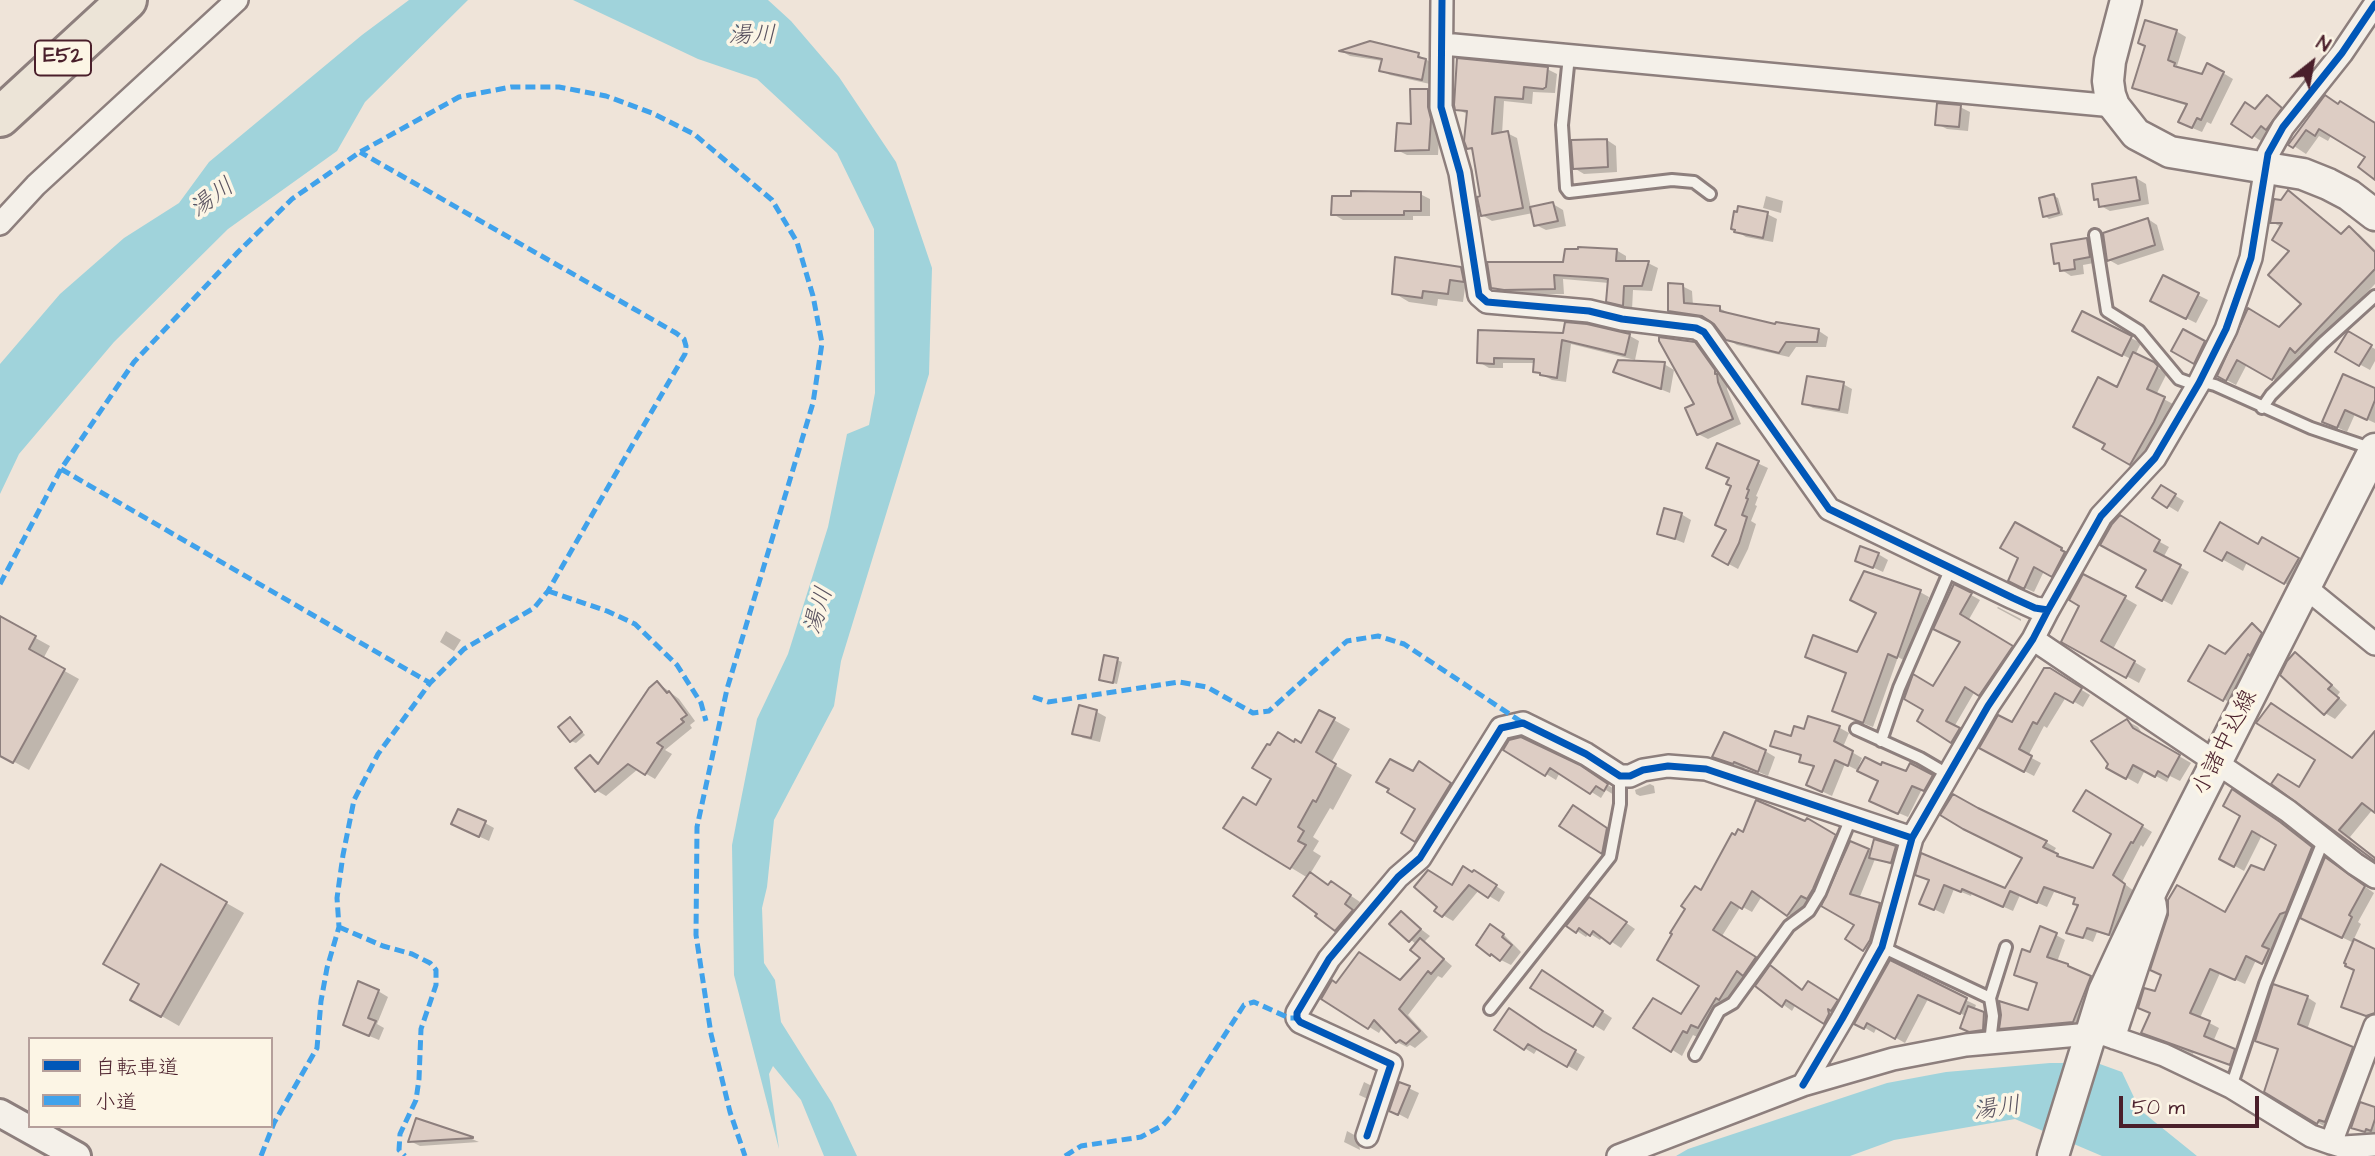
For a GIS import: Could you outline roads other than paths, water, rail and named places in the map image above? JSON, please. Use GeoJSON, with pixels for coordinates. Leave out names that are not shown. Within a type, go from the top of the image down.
{"type":"FeatureCollection","features":[{"type":"Feature","properties":{"kind":"highway","name":"E52"},"geometry":{"type":"LineString","coordinates":[[0,117],[127,0]]}},
{"type":"Feature","properties":{"kind":"main road"},"geometry":{"type":"LineString","coordinates":[[2126,0],[2110,61],[2109,88],[2115,106],[2136,134],[2170,152],[2303,174],[2349,195],[2375,215]]}},
{"type":"Feature","properties":{"kind":"main road","name":"小諸中込線"},"geometry":{"type":"LineString","coordinates":[[2053,1156],[2097,1037],[2104,991],[2153,887],[2375,450]]}},
{"type":"Feature","properties":{"kind":"street"},"geometry":{"type":"LineString","coordinates":[[0,224],[46,176],[237,0]]}},
{"type":"Feature","properties":{"kind":"street"},"geometry":{"type":"LineString","coordinates":[[1442,0],[1441,107],[1460,173],[1479,295],[1488,302],[1589,311],[1622,319],[1696,328],[1704,332],[1829,509],[2013,598],[2035,608],[2048,610]]}},
{"type":"Feature","properties":{"kind":"street"},"geometry":{"type":"LineString","coordinates":[[1803,1085],[1882,947],[1912,838],[1988,706],[2033,639],[2101,516],[2155,457],[2199,383],[2226,329],[2256,239],[2267,154],[2283,127],[2342,53],[2375,4]]}},
{"type":"Feature","properties":{"kind":"street"},"geometry":{"type":"LineString","coordinates":[[1443,44],[2115,106]]}},
{"type":"Feature","properties":{"kind":"street"},"geometry":{"type":"LineString","coordinates":[[2305,587],[2375,644]]}},
{"type":"Feature","properties":{"kind":"street"},"geometry":{"type":"LineString","coordinates":[[2033,639],[2288,811],[2375,877]]}},
{"type":"Feature","properties":{"kind":"street"},"geometry":{"type":"LineString","coordinates":[[1367,1136],[1391,1064],[1322,1033],[1297,1018],[1297,1013],[1329,959],[1398,877],[1420,858],[1501,728],[1523,723],[1586,754],[1620,776],[1668,766],[1706,769],[1912,838]]}},
{"type":"Feature","properties":{"kind":"street"},"geometry":{"type":"LineString","coordinates":[[2331,1143],[2375,1026]]}},
{"type":"Feature","properties":{"kind":"street"},"geometry":{"type":"LineString","coordinates":[[1618,1156],[1803,1085],[1893,1059],[1990,1043],[2097,1037],[2164,1055],[2231,1087],[2311,1136],[2344,1147],[2375,1145]]}},
{"type":"Feature","properties":{"kind":"street"},"geometry":{"type":"LineString","coordinates":[[0,1113],[77,1156]]}},
{"type":"Feature","properties":{"kind":"lane"},"geometry":{"type":"LineString","coordinates":[[1569,55],[1562,125],[1566,188],[1569,192],[1672,180],[1694,182],[1710,194]]}},
{"type":"Feature","properties":{"kind":"lane"},"geometry":{"type":"LineString","coordinates":[[2095,235],[2107,311],[2139,331],[2179,379],[2193,384],[2215,385],[2262,408],[2375,450]]}},
{"type":"Feature","properties":{"kind":"lane"},"geometry":{"type":"LineString","coordinates":[[2262,408],[2288,378],[2375,296]]}},
{"type":"Feature","properties":{"kind":"lane"},"geometry":{"type":"LineString","coordinates":[[1881,741],[1899,688],[1951,568]]}},
{"type":"Feature","properties":{"kind":"lane"},"geometry":{"type":"LineString","coordinates":[[1856,729],[1920,758],[1949,775]]}},
{"type":"Feature","properties":{"kind":"lane"},"geometry":{"type":"LineString","coordinates":[[1490,1009],[1610,857],[1618,817],[1620,776]]}},
{"type":"Feature","properties":{"kind":"lane"},"geometry":{"type":"LineString","coordinates":[[1695,1055],[1719,1011],[1733,1003],[1789,926],[1809,911],[1820,893],[1851,818]]}},
{"type":"Feature","properties":{"kind":"lane"},"geometry":{"type":"LineString","coordinates":[[2231,1087],[2266,984],[2324,839]]}},
{"type":"Feature","properties":{"kind":"lane"},"geometry":{"type":"LineString","coordinates":[[1882,947],[1990,998]]}},
{"type":"Feature","properties":{"kind":"lane"},"geometry":{"type":"LineString","coordinates":[[1990,1043],[1993,1016],[1990,998],[2007,947]]}},
{"type":"Feature","properties":{"kind":"water","name":"湯川"},"geometry":{"type":"Polygon","coordinates":[[[409,0],[468,0],[365,102],[337,151],[228,229],[114,342],[19,454],[0,494],[0,364],[60,294],[124,238],[179,203],[209,162],[362,35],[409,0]]]}},
{"type":"Feature","properties":{"kind":"water","name":"湯川"},"geometry":{"type":"Polygon","coordinates":[[[573,0],[768,0],[791,21],[839,77],[896,162],[932,268],[929,374],[841,661],[834,706],[774,820],[767,887],[762,908],[764,963],[775,980],[781,1022],[832,1103],[857,1156],[824,1156],[801,1100],[773,1066],[769,1074],[779,1149],[734,975],[732,845],[757,719],[788,654],[828,527],[847,434],[869,425],[875,393],[874,229],[837,153],[757,79],[698,59],[573,0]]]}},
{"type":"Feature","properties":{"kind":"water","name":"湯川"},"geometry":{"type":"Polygon","coordinates":[[[2050,1063],[2097,1063],[2122,1072],[2140,1110],[2197,1156],[2102,1156],[2015,1119],[1894,1140],[1850,1156],[1676,1156],[1688,1149],[1887,1083],[1946,1072],[2050,1063]]]}}]}
